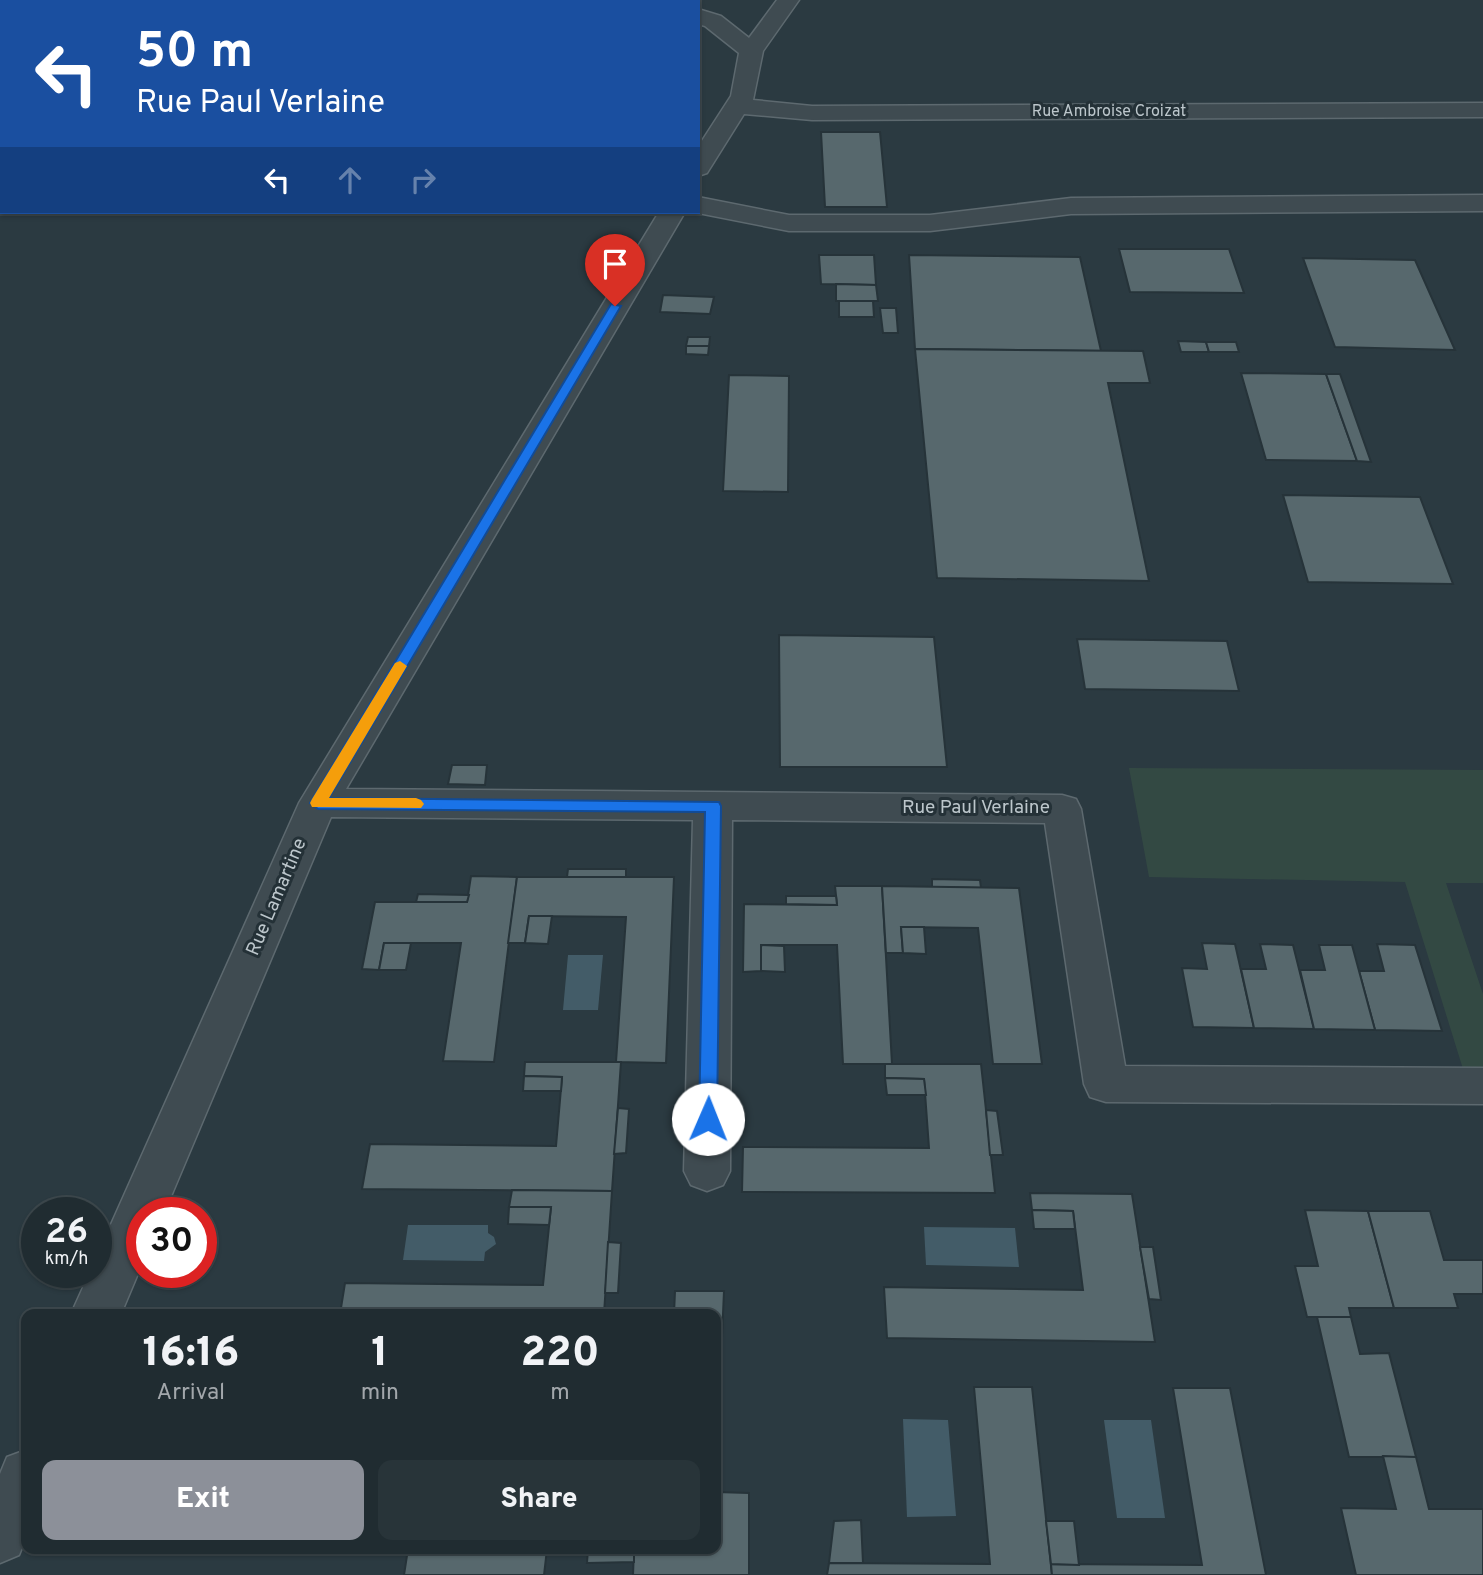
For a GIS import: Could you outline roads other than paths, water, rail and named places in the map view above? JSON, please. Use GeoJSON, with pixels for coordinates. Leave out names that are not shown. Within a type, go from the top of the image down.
{"type":"FeatureCollection","features":[{"type":"Feature","properties":{"kind":"street"},"geometry":{"type":"LineString","coordinates":[[700,165],[743,96],[751,51],[788,0]]}},
{"type":"Feature","properties":{"kind":"street"},"geometry":{"type":"LineString","coordinates":[[700,17],[713,21],[751,51]]}},
{"type":"Feature","properties":{"kind":"street","name":"Rue Ambroise Croizat"},"geometry":{"type":"LineString","coordinates":[[735,106],[813,113],[1483,110]]}},
{"type":"Feature","properties":{"kind":"street"},"geometry":{"type":"LineString","coordinates":[[700,205],[789,223],[930,223],[1071,206],[1483,203]]}},
{"type":"Feature","properties":{"kind":"street","name":"Rue Lamartine"},"geometry":{"type":"LineString","coordinates":[[98,1309],[318,803],[671,214]]}},
{"type":"Feature","properties":{"kind":"street","name":"Rue Paul Verlaine"},"geometry":{"type":"LineString","coordinates":[[318,803],[1062,809],[1106,1084],[1483,1086]]}},
{"type":"Feature","properties":{"kind":"street"},"geometry":{"type":"LineString","coordinates":[[707,1171],[713,806]]}},
{"type":"Feature","properties":{"kind":"street"},"geometry":{"type":"LineString","coordinates":[[0,1536],[21,1487]]}},
{"type":"Feature","properties":{"kind":"water"},"geometry":{"type":"Polygon","coordinates":[[[568,955],[603,955],[598,1010],[563,1010],[568,955]]]}},
{"type":"Feature","properties":{"kind":"water"},"geometry":{"type":"Polygon","coordinates":[[[408,1225],[488,1225],[488,1233],[494,1237],[496,1244],[485,1252],[484,1261],[403,1260],[408,1225]]]}},
{"type":"Feature","properties":{"kind":"water"},"geometry":{"type":"Polygon","coordinates":[[[924,1227],[1015,1228],[1019,1267],[926,1265],[924,1227]]]}},
{"type":"Feature","properties":{"kind":"water"},"geometry":{"type":"Polygon","coordinates":[[[903,1419],[948,1420],[956,1516],[907,1517],[903,1419]]]}},
{"type":"Feature","properties":{"kind":"water"},"geometry":{"type":"Polygon","coordinates":[[[1104,1420],[1151,1420],[1165,1518],[1117,1518],[1104,1420]]]}}]}
